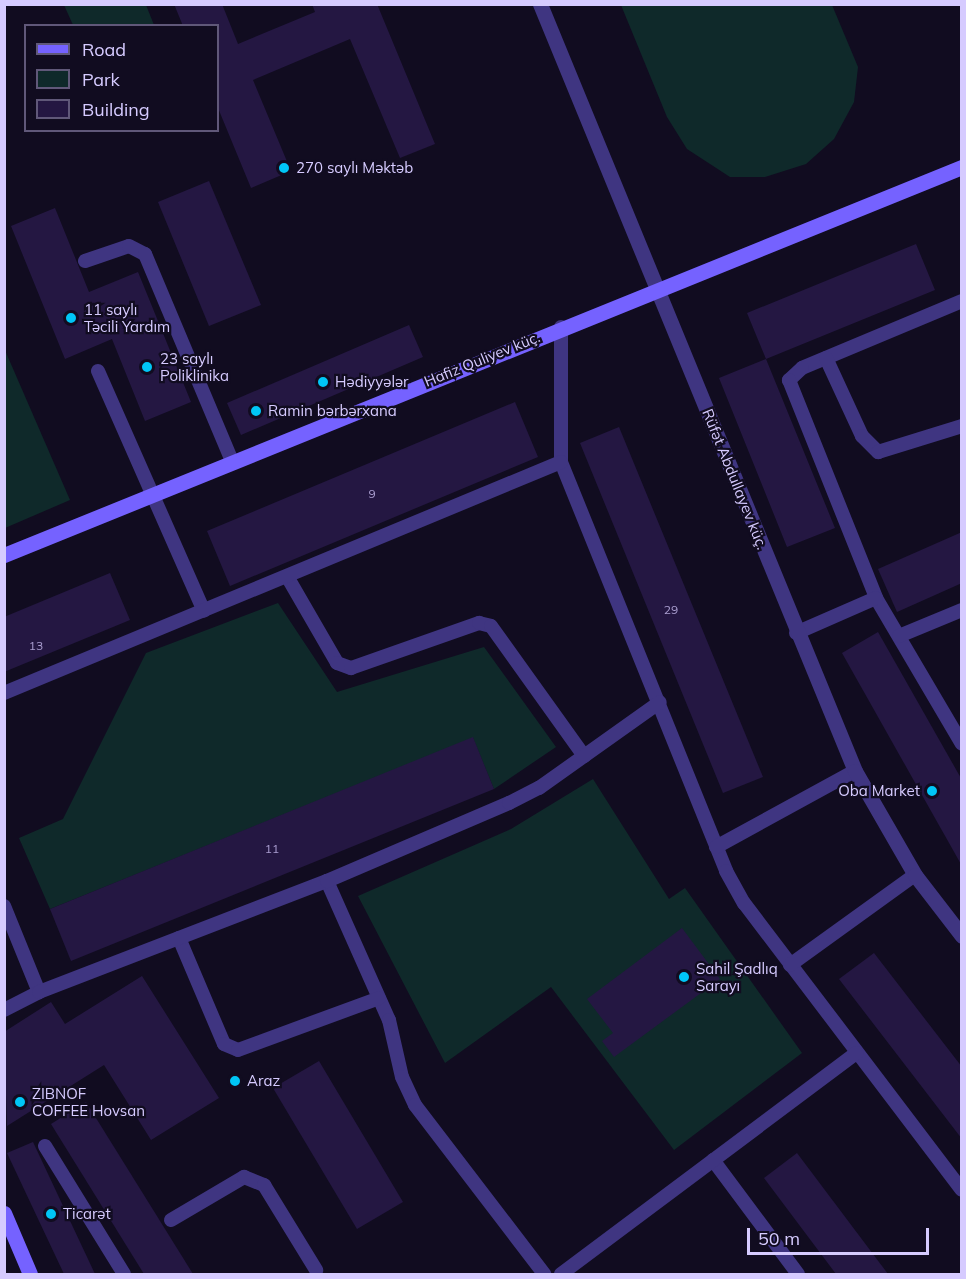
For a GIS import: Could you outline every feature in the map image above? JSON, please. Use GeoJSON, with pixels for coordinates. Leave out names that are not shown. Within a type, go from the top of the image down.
{"type":"FeatureCollection","features":[{"type":"Feature","properties":{"kind":"street","name":"Rüfət Abdullayev küç."},"geometry":{"type":"LineString","coordinates":[[540,4],[658,288],[796,633],[855,771],[915,875],[962,936]]}},
{"type":"Feature","properties":{"kind":"street","name":"Hafiz Quliyev küç."},"geometry":{"type":"LineString","coordinates":[[4,555],[561,327],[962,167]]}},
{"type":"Feature","properties":{"kind":"street"},"geometry":{"type":"LineString","coordinates":[[4,1213],[30,1275]]}},
{"type":"Feature","properties":{"kind":"lane"},"geometry":{"type":"LineString","coordinates":[[85,261],[129,246],[145,254],[232,461]]}},
{"type":"Feature","properties":{"kind":"lane"},"geometry":{"type":"LineString","coordinates":[[962,301],[802,368],[789,380],[876,598],[962,744]]}},
{"type":"Feature","properties":{"kind":"lane"},"geometry":{"type":"LineString","coordinates":[[561,327],[561,462],[660,702],[716,847],[744,903],[962,1190]]}},
{"type":"Feature","properties":{"kind":"lane"},"geometry":{"type":"LineString","coordinates":[[826,358],[862,436],[878,452],[962,426]]}},
{"type":"Feature","properties":{"kind":"lane"},"geometry":{"type":"LineString","coordinates":[[98,370],[204,611]]}},
{"type":"Feature","properties":{"kind":"lane"},"geometry":{"type":"LineString","coordinates":[[4,693],[288,578],[561,462]]}},
{"type":"Feature","properties":{"kind":"lane"},"geometry":{"type":"LineString","coordinates":[[288,578],[337,663],[351,668],[479,623],[491,626],[584,756]]}},
{"type":"Feature","properties":{"kind":"lane"},"geometry":{"type":"LineString","coordinates":[[796,633],[876,598]]}},
{"type":"Feature","properties":{"kind":"lane"},"geometry":{"type":"LineString","coordinates":[[899,636],[962,610]]}},
{"type":"Feature","properties":{"kind":"lane"},"geometry":{"type":"LineString","coordinates":[[4,1010],[39,992],[327,881],[519,798],[584,756],[660,702]]}},
{"type":"Feature","properties":{"kind":"lane"},"geometry":{"type":"LineString","coordinates":[[716,847],[855,771]]}},
{"type":"Feature","properties":{"kind":"lane"},"geometry":{"type":"LineString","coordinates":[[790,965],[915,875]]}},
{"type":"Feature","properties":{"kind":"lane"},"geometry":{"type":"LineString","coordinates":[[327,881],[389,1020],[402,1077],[415,1105],[544,1275]]}},
{"type":"Feature","properties":{"kind":"lane"},"geometry":{"type":"LineString","coordinates":[[4,906],[39,992]]}},
{"type":"Feature","properties":{"kind":"lane"},"geometry":{"type":"LineString","coordinates":[[179,938],[224,1044],[238,1050],[379,998]]}},
{"type":"Feature","properties":{"kind":"lane"},"geometry":{"type":"LineString","coordinates":[[561,1275],[856,1053]]}},
{"type":"Feature","properties":{"kind":"lane"},"geometry":{"type":"LineString","coordinates":[[45,1146],[124,1275]]}},
{"type":"Feature","properties":{"kind":"lane"},"geometry":{"type":"LineString","coordinates":[[713,1160],[798,1275]]}},
{"type":"Feature","properties":{"kind":"lane"},"geometry":{"type":"LineString","coordinates":[[171,1220],[244,1177],[264,1185],[315,1273]]}},
{"type":"Feature","properties":{"kind":"green space"},"geometry":{"type":"Polygon","coordinates":[[[64,5],[146,5],[154,24],[73,24],[64,5]]]}},
{"type":"Feature","properties":{"kind":"green space"},"geometry":{"type":"Polygon","coordinates":[[[621,5],[832,5],[858,67],[854,102],[834,139],[806,164],[765,177],[730,177],[687,149],[667,117],[621,5]]]}},
{"type":"Feature","properties":{"kind":"green space"},"geometry":{"type":"Polygon","coordinates":[[[4,348],[70,500],[5,528],[4,528],[4,348]]]}},
{"type":"Feature","properties":{"kind":"green space"},"geometry":{"type":"Polygon","coordinates":[[[278,603],[337,692],[484,647],[556,747],[494,789],[473,738],[50,909],[19,838],[63,819],[146,653],[278,603]]]}},
{"type":"Feature","properties":{"kind":"green space"},"geometry":{"type":"Polygon","coordinates":[[[593,779],[669,899],[685,888],[802,1053],[674,1150],[551,987],[445,1063],[358,896],[511,829],[593,779]]]}},
{"type":"Feature","properties":{"kind":"building"},"geometry":{"type":"Polygon","coordinates":[[[174,4],[222,4],[238,44],[315,12],[312,4],[377,4],[435,144],[400,158],[350,39],[253,80],[291,171],[251,188],[219,110],[219,24],[182,24],[174,4]]]}},
{"type":"Feature","properties":{"kind":"building"},"geometry":{"type":"Polygon","coordinates":[[[209,181],[261,305],[209,326],[158,202],[209,181]]]}},
{"type":"Feature","properties":{"kind":"building"},"geometry":{"type":"Polygon","coordinates":[[[55,208],[89,292],[138,272],[191,402],[145,421],[112,339],[65,359],[11,226],[55,208]]]}},
{"type":"Feature","properties":{"kind":"building"},"geometry":{"type":"Polygon","coordinates":[[[916,244],[935,290],[766,359],[747,313],[916,244]]]}},
{"type":"Feature","properties":{"kind":"building"},"geometry":{"type":"Polygon","coordinates":[[[409,325],[423,357],[241,435],[227,403],[409,325]]]}},
{"type":"Feature","properties":{"kind":"building"},"geometry":{"type":"Polygon","coordinates":[[[766,359],[835,528],[787,547],[719,378],[766,359]]]}},
{"type":"Feature","properties":{"kind":"building"},"geometry":{"type":"Polygon","coordinates":[[[515,402],[538,457],[230,586],[207,531],[515,402]]]}},
{"type":"Feature","properties":{"kind":"building"},"geometry":{"type":"Polygon","coordinates":[[[619,427],[763,777],[723,793],[580,443],[619,427]]]}},
{"type":"Feature","properties":{"kind":"building"},"geometry":{"type":"Polygon","coordinates":[[[962,532],[962,583],[897,612],[878,569],[962,532]]]}},
{"type":"Feature","properties":{"kind":"building"},"geometry":{"type":"Polygon","coordinates":[[[110,573],[130,620],[4,672],[4,617],[110,573]]]}},
{"type":"Feature","properties":{"kind":"building"},"geometry":{"type":"Polygon","coordinates":[[[878,632],[962,780],[962,866],[842,653],[878,632]]]}},
{"type":"Feature","properties":{"kind":"building"},"geometry":{"type":"Polygon","coordinates":[[[473,737],[494,789],[71,961],[50,909],[473,737]]]}},
{"type":"Feature","properties":{"kind":"building"},"geometry":{"type":"Polygon","coordinates":[[[682,928],[720,979],[614,1057],[602,1041],[613,1033],[587,999],[682,928]]]}},
{"type":"Feature","properties":{"kind":"building"},"geometry":{"type":"Polygon","coordinates":[[[874,953],[962,1067],[962,1139],[839,979],[874,953]]]}},
{"type":"Feature","properties":{"kind":"building"},"geometry":{"type":"Polygon","coordinates":[[[142,976],[219,1098],[151,1140],[104,1065],[7,1126],[4,1032],[51,1002],[65,1024],[142,976]]]}},
{"type":"Feature","properties":{"kind":"building"},"geometry":{"type":"Polygon","coordinates":[[[319,1061],[403,1202],[357,1229],[273,1088],[319,1061]]]}},
{"type":"Feature","properties":{"kind":"building"},"geometry":{"type":"Polygon","coordinates":[[[86,1102],[193,1274],[144,1274],[51,1124],[86,1102]]]}},
{"type":"Feature","properties":{"kind":"building","name":"Ticarət"},"geometry":{"type":"Polygon","coordinates":[[[33,1142],[95,1274],[64,1274],[7,1153],[33,1142]]]}},
{"type":"Feature","properties":{"kind":"building"},"geometry":{"type":"Polygon","coordinates":[[[797,1153],[888,1274],[836,1274],[764,1178],[797,1153]]]}},
{"type":"Feature","properties":{"kind":"place","name":"270 saylı Məktəb"},"geometry":{"type":"Point","coordinates":[284,168]}},
{"type":"Feature","properties":{"kind":"place","name":"11 saylı Təcili Yardım"},"geometry":{"type":"Point","coordinates":[71,318]}},
{"type":"Feature","properties":{"kind":"place","name":"23 saylı Poliklinika"},"geometry":{"type":"Point","coordinates":[147,367]}},
{"type":"Feature","properties":{"kind":"place","name":"Hədiyyələr"},"geometry":{"type":"Point","coordinates":[323,382]}},
{"type":"Feature","properties":{"kind":"place","name":"Ramin bərbərxana"},"geometry":{"type":"Point","coordinates":[256,411]}},
{"type":"Feature","properties":{"kind":"place","name":"Oba Market"},"geometry":{"type":"Point","coordinates":[932,791]}},
{"type":"Feature","properties":{"kind":"place","name":"Sahil Şadlıq Sarayı"},"geometry":{"type":"Point","coordinates":[684,977]}},
{"type":"Feature","properties":{"kind":"place","name":"Araz"},"geometry":{"type":"Point","coordinates":[235,1081]}},
{"type":"Feature","properties":{"kind":"place","name":"ZIBNOF COFFEE Hovsan"},"geometry":{"type":"Point","coordinates":[20,1102]}},
{"type":"Feature","properties":{"kind":"place","name":"Ticarət"},"geometry":{"type":"Point","coordinates":[51,1214]}}]}
